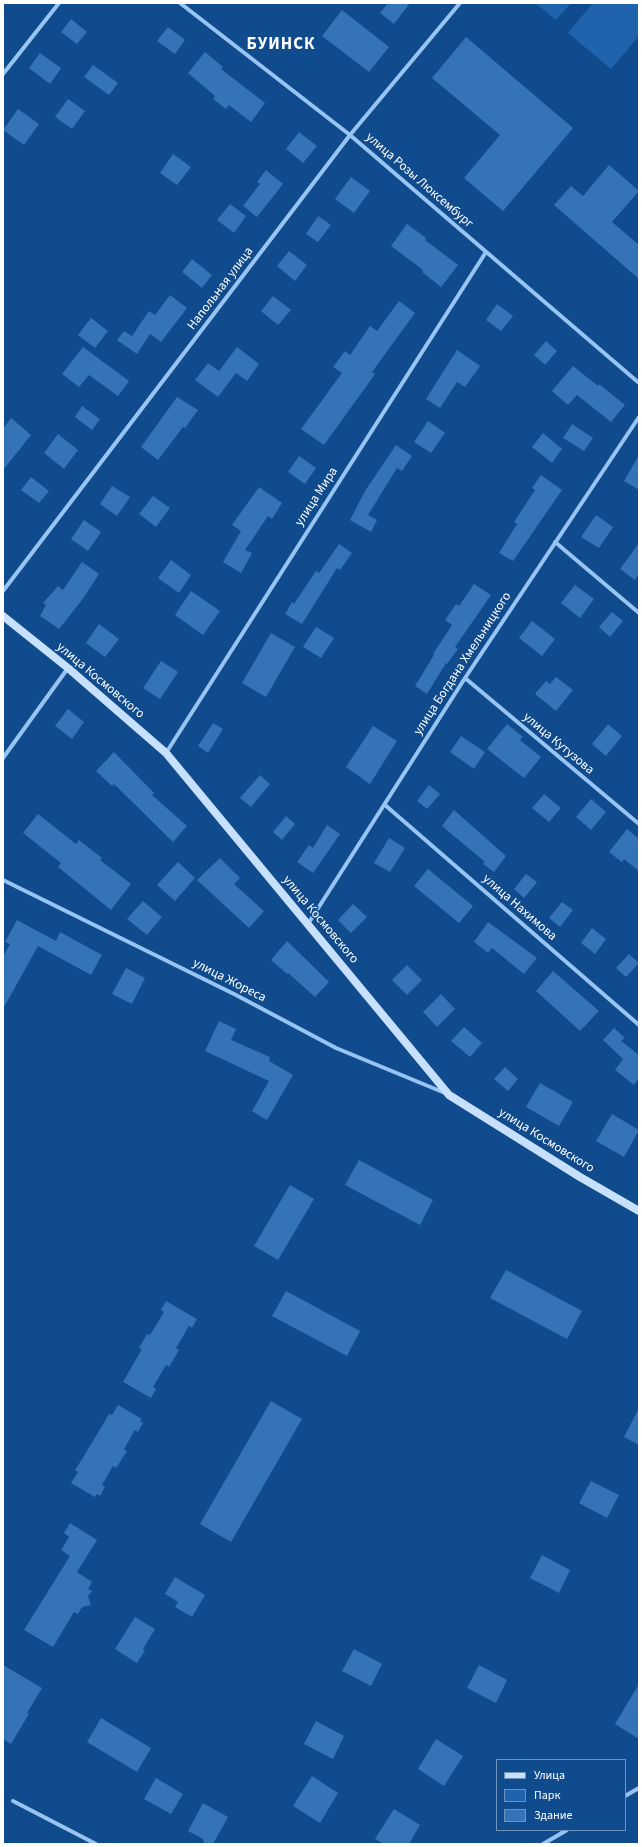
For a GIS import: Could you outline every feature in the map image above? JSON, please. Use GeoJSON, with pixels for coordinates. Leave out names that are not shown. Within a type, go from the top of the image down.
{"type":"FeatureCollection","features":[{"type":"Feature","properties":{"kind":"main road","name":"улица Космовского"},"geometry":{"type":"LineString","coordinates":[[3,616],[68,668],[166,753],[449,1095],[580,1177],[639,1211]]}},
{"type":"Feature","properties":{"kind":"street"},"geometry":{"type":"LineString","coordinates":[[3,74],[58,3]]}},
{"type":"Feature","properties":{"kind":"street","name":"улица Розы Люксембург"},"geometry":{"type":"LineString","coordinates":[[180,3],[350,135],[639,383]]}},
{"type":"Feature","properties":{"kind":"street","name":"Напольная улица"},"geometry":{"type":"LineString","coordinates":[[3,591],[350,135],[460,3]]}},
{"type":"Feature","properties":{"kind":"street","name":"улица Мира"},"geometry":{"type":"LineString","coordinates":[[166,753],[486,252]]}},
{"type":"Feature","properties":{"kind":"street","name":"улица Богдана Хмельницкого"},"geometry":{"type":"LineString","coordinates":[[308,925],[386,805],[465,678],[554,542],[639,417]]}},
{"type":"Feature","properties":{"kind":"street"},"geometry":{"type":"LineString","coordinates":[[554,542],[639,612]]}},
{"type":"Feature","properties":{"kind":"street"},"geometry":{"type":"LineString","coordinates":[[3,758],[68,668]]}},
{"type":"Feature","properties":{"kind":"street","name":"улица Кутузова"},"geometry":{"type":"LineString","coordinates":[[465,678],[639,824]]}},
{"type":"Feature","properties":{"kind":"street","name":"улица Нахимова"},"geometry":{"type":"LineString","coordinates":[[386,805],[639,1025]]}},
{"type":"Feature","properties":{"kind":"street","name":"улица Жореса"},"geometry":{"type":"LineString","coordinates":[[3,880],[236,995],[336,1048],[449,1095]]}},
{"type":"Feature","properties":{"kind":"street"},"geometry":{"type":"LineString","coordinates":[[626,1795],[639,1788]]}},
{"type":"Feature","properties":{"kind":"street"},"geometry":{"type":"LineString","coordinates":[[14,1801],[96,1844]]}},
{"type":"Feature","properties":{"kind":"street"},"geometry":{"type":"LineString","coordinates":[[543,1844],[565,1831]]}},
{"type":"Feature","properties":{"kind":"green space"},"geometry":{"type":"Polygon","coordinates":[[[535,3],[571,3],[556,20],[535,3]]]}},
{"type":"Feature","properties":{"kind":"green space"},"geometry":{"type":"Polygon","coordinates":[[[593,3],[639,3],[639,36],[611,69],[568,33],[593,3]]]}},
{"type":"Feature","properties":{"kind":"building"},"geometry":{"type":"Polygon","coordinates":[[[388,3],[410,3],[394,24],[380,13],[388,3]]]}},
{"type":"Feature","properties":{"kind":"building"},"geometry":{"type":"Polygon","coordinates":[[[342,10],[389,47],[369,72],[322,36],[342,10]]]}},
{"type":"Feature","properties":{"kind":"building"},"geometry":{"type":"Polygon","coordinates":[[[71,19],[87,32],[77,44],[61,32],[71,19]]]}},
{"type":"Feature","properties":{"kind":"building"},"geometry":{"type":"Polygon","coordinates":[[[168,27],[185,40],[175,54],[157,41],[168,27]]]}},
{"type":"Feature","properties":{"kind":"building"},"geometry":{"type":"Polygon","coordinates":[[[466,37],[573,128],[503,211],[464,178],[500,135],[432,78],[466,37]]]}},
{"type":"Feature","properties":{"kind":"building"},"geometry":{"type":"Polygon","coordinates":[[[205,52],[223,67],[221,69],[265,103],[251,122],[229,105],[226,109],[213,99],[215,96],[188,73],[205,52]]]}},
{"type":"Feature","properties":{"kind":"building"},"geometry":{"type":"Polygon","coordinates":[[[40,53],[61,68],[50,84],[29,68],[40,53]]]}},
{"type":"Feature","properties":{"kind":"building"},"geometry":{"type":"Polygon","coordinates":[[[93,65],[118,83],[109,95],[84,77],[93,65]]]}},
{"type":"Feature","properties":{"kind":"building"},"geometry":{"type":"Polygon","coordinates":[[[68,99],[85,111],[72,129],[55,117],[68,99]]]}},
{"type":"Feature","properties":{"kind":"building"},"geometry":{"type":"Polygon","coordinates":[[[18,109],[39,124],[24,145],[3,130],[18,109]]]}},
{"type":"Feature","properties":{"kind":"building"},"geometry":{"type":"Polygon","coordinates":[[[299,132],[317,146],[303,163],[286,149],[299,132]]]}},
{"type":"Feature","properties":{"kind":"building"},"geometry":{"type":"Polygon","coordinates":[[[173,154],[191,167],[177,185],[160,173],[173,154]]]}},
{"type":"Feature","properties":{"kind":"building"},"geometry":{"type":"Polygon","coordinates":[[[609,165],[639,191],[612,222],[639,245],[639,279],[554,205],[571,186],[583,196],[609,165]]]}},
{"type":"Feature","properties":{"kind":"building"},"geometry":{"type":"Polygon","coordinates":[[[266,170],[283,184],[257,217],[243,206],[260,184],[257,182],[266,170]]]}},
{"type":"Feature","properties":{"kind":"building"},"geometry":{"type":"Polygon","coordinates":[[[351,177],[370,191],[354,213],[335,199],[351,177]]]}},
{"type":"Feature","properties":{"kind":"building"},"geometry":{"type":"Polygon","coordinates":[[[230,204],[246,216],[234,233],[217,220],[230,204]]]}},
{"type":"Feature","properties":{"kind":"building"},"geometry":{"type":"Polygon","coordinates":[[[318,216],[331,225],[318,242],[306,234],[318,216]]]}},
{"type":"Feature","properties":{"kind":"building"},"geometry":{"type":"Polygon","coordinates":[[[407,224],[458,265],[441,287],[422,272],[423,270],[391,246],[407,224]]]}},
{"type":"Feature","properties":{"kind":"building"},"geometry":{"type":"Polygon","coordinates":[[[289,251],[307,265],[295,281],[277,266],[289,251]]]}},
{"type":"Feature","properties":{"kind":"building"},"geometry":{"type":"Polygon","coordinates":[[[192,259],[212,275],[202,288],[182,272],[192,259]]]}},
{"type":"Feature","properties":{"kind":"building"},"geometry":{"type":"Polygon","coordinates":[[[170,295],[187,308],[161,342],[150,334],[137,354],[117,340],[124,331],[132,336],[149,311],[155,315],[170,295]]]}},
{"type":"Feature","properties":{"kind":"building"},"geometry":{"type":"Polygon","coordinates":[[[273,296],[291,310],[278,325],[261,311],[273,296]]]}},
{"type":"Feature","properties":{"kind":"building"},"geometry":{"type":"Polygon","coordinates":[[[399,301],[415,313],[372,372],[375,374],[324,445],[301,429],[342,373],[333,367],[345,351],[350,355],[370,326],[377,331],[399,301]]]}},
{"type":"Feature","properties":{"kind":"building"},"geometry":{"type":"Polygon","coordinates":[[[497,304],[513,316],[501,331],[486,320],[497,304]]]}},
{"type":"Feature","properties":{"kind":"building"},"geometry":{"type":"Polygon","coordinates":[[[91,318],[108,331],[95,348],[78,335],[91,318]]]}},
{"type":"Feature","properties":{"kind":"building"},"geometry":{"type":"Polygon","coordinates":[[[546,341],[557,351],[545,365],[534,355],[546,341]]]}},
{"type":"Feature","properties":{"kind":"building"},"geometry":{"type":"Polygon","coordinates":[[[83,347],[129,381],[118,396],[89,375],[79,387],[62,374],[83,347]]]}},
{"type":"Feature","properties":{"kind":"building"},"geometry":{"type":"Polygon","coordinates":[[[237,347],[259,364],[247,381],[236,373],[218,397],[195,380],[208,363],[219,371],[237,347]]]}},
{"type":"Feature","properties":{"kind":"building"},"geometry":{"type":"Polygon","coordinates":[[[457,350],[480,366],[465,387],[457,382],[440,408],[426,399],[457,350]]]}},
{"type":"Feature","properties":{"kind":"building"},"geometry":{"type":"Polygon","coordinates":[[[573,366],[598,386],[599,384],[625,405],[611,422],[577,395],[568,405],[552,391],[573,366]]]}},
{"type":"Feature","properties":{"kind":"building"},"geometry":{"type":"Polygon","coordinates":[[[177,397],[198,410],[158,460],[141,447],[177,397]]]}},
{"type":"Feature","properties":{"kind":"building"},"geometry":{"type":"Polygon","coordinates":[[[82,406],[100,419],[92,430],[75,417],[82,406]]]}},
{"type":"Feature","properties":{"kind":"building"},"geometry":{"type":"Polygon","coordinates":[[[11,418],[31,435],[3,470],[3,429],[11,418]]]}},
{"type":"Feature","properties":{"kind":"building"},"geometry":{"type":"Polygon","coordinates":[[[428,421],[445,433],[431,453],[414,442],[428,421]]]}},
{"type":"Feature","properties":{"kind":"building"},"geometry":{"type":"Polygon","coordinates":[[[572,424],[593,438],[584,451],[563,438],[572,424]]]}},
{"type":"Feature","properties":{"kind":"building"},"geometry":{"type":"Polygon","coordinates":[[[543,433],[562,449],[552,463],[532,447],[543,433]]]}},
{"type":"Feature","properties":{"kind":"building"},"geometry":{"type":"Polygon","coordinates":[[[58,434],[78,450],[64,469],[44,453],[58,434]]]}},
{"type":"Feature","properties":{"kind":"building"},"geometry":{"type":"Polygon","coordinates":[[[396,445],[412,456],[402,471],[397,468],[368,515],[377,520],[371,532],[350,520],[365,491],[396,445]]]}},
{"type":"Feature","properties":{"kind":"building"},"geometry":{"type":"Polygon","coordinates":[[[639,455],[639,490],[624,481],[639,455]]]}},
{"type":"Feature","properties":{"kind":"building"},"geometry":{"type":"Polygon","coordinates":[[[299,456],[316,468],[305,484],[288,472],[299,456]]]}},
{"type":"Feature","properties":{"kind":"building"},"geometry":{"type":"Polygon","coordinates":[[[541,475],[562,490],[513,561],[499,553],[517,524],[514,522],[535,490],[532,488],[541,475]]]}},
{"type":"Feature","properties":{"kind":"building"},"geometry":{"type":"Polygon","coordinates":[[[31,477],[49,491],[39,503],[21,490],[31,477]]]}},
{"type":"Feature","properties":{"kind":"building"},"geometry":{"type":"Polygon","coordinates":[[[112,486],[130,497],[117,516],[100,504],[112,486]]]}},
{"type":"Feature","properties":{"kind":"building"},"geometry":{"type":"Polygon","coordinates":[[[259,487],[282,503],[272,519],[268,516],[245,550],[252,553],[241,573],[223,562],[241,531],[232,525],[259,487]]]}},
{"type":"Feature","properties":{"kind":"building"},"geometry":{"type":"Polygon","coordinates":[[[153,496],[170,508],[156,527],[139,514],[153,496]]]}},
{"type":"Feature","properties":{"kind":"building"},"geometry":{"type":"Polygon","coordinates":[[[596,515],[613,527],[599,548],[581,537],[596,515]]]}},
{"type":"Feature","properties":{"kind":"building"},"geometry":{"type":"Polygon","coordinates":[[[84,520],[101,532],[88,551],[71,539],[84,520]]]}},
{"type":"Feature","properties":{"kind":"building"},"geometry":{"type":"Polygon","coordinates":[[[639,543],[639,574],[635,580],[620,569],[639,543]]]}},
{"type":"Feature","properties":{"kind":"building"},"geometry":{"type":"Polygon","coordinates":[[[339,544],[352,553],[340,570],[337,568],[302,624],[285,614],[292,602],[294,604],[316,571],[319,573],[339,544]]]}},
{"type":"Feature","properties":{"kind":"building"},"geometry":{"type":"Polygon","coordinates":[[[171,560],[191,575],[179,593],[158,578],[171,560]]]}},
{"type":"Feature","properties":{"kind":"building"},"geometry":{"type":"Polygon","coordinates":[[[82,562],[99,574],[82,600],[59,629],[40,616],[46,605],[43,603],[58,586],[63,590],[82,562]]]}},
{"type":"Feature","properties":{"kind":"building"},"geometry":{"type":"Polygon","coordinates":[[[474,584],[491,595],[455,647],[458,649],[447,664],[446,663],[427,694],[415,686],[434,655],[433,654],[452,625],[445,620],[456,604],[459,606],[474,584]]]}},
{"type":"Feature","properties":{"kind":"building"},"geometry":{"type":"Polygon","coordinates":[[[575,585],[594,599],[580,618],[561,603],[575,585]]]}},
{"type":"Feature","properties":{"kind":"building"},"geometry":{"type":"Polygon","coordinates":[[[191,591],[220,611],[203,635],[175,615],[191,591]]]}},
{"type":"Feature","properties":{"kind":"building"},"geometry":{"type":"Polygon","coordinates":[[[612,612],[623,621],[610,637],[599,627],[612,612]]]}},
{"type":"Feature","properties":{"kind":"building"},"geometry":{"type":"Polygon","coordinates":[[[532,621],[555,639],[542,656],[519,638],[532,621]]]}},
{"type":"Feature","properties":{"kind":"building"},"geometry":{"type":"Polygon","coordinates":[[[99,624],[119,639],[105,657],[86,643],[99,624]]]}},
{"type":"Feature","properties":{"kind":"building"},"geometry":{"type":"Polygon","coordinates":[[[316,627],[334,638],[321,658],[303,647],[316,627]]]}},
{"type":"Feature","properties":{"kind":"building"},"geometry":{"type":"Polygon","coordinates":[[[271,633],[295,647],[266,697],[242,683],[271,633]]]}},
{"type":"Feature","properties":{"kind":"building"},"geometry":{"type":"Polygon","coordinates":[[[161,661],[178,672],[160,699],[143,688],[161,661]]]}},
{"type":"Feature","properties":{"kind":"building"},"geometry":{"type":"Polygon","coordinates":[[[556,677],[573,690],[556,711],[535,694],[546,681],[550,684],[556,677]]]}},
{"type":"Feature","properties":{"kind":"building"},"geometry":{"type":"Polygon","coordinates":[[[68,709],[84,722],[72,739],[55,726],[68,709]]]}},
{"type":"Feature","properties":{"kind":"building"},"geometry":{"type":"Polygon","coordinates":[[[213,723],[223,729],[208,753],[198,746],[213,723]]]}},
{"type":"Feature","properties":{"kind":"building"},"geometry":{"type":"Polygon","coordinates":[[[507,724],[523,737],[520,740],[541,757],[524,778],[487,749],[507,724]]]}},
{"type":"Feature","properties":{"kind":"building"},"geometry":{"type":"Polygon","coordinates":[[[608,724],[622,736],[606,756],[592,744],[608,724]]]}},
{"type":"Feature","properties":{"kind":"building"},"geometry":{"type":"Polygon","coordinates":[[[373,726],[397,741],[370,784],[346,767],[373,726]]]}},
{"type":"Feature","properties":{"kind":"building"},"geometry":{"type":"Polygon","coordinates":[[[461,736],[485,752],[474,769],[450,752],[461,736]]]}},
{"type":"Feature","properties":{"kind":"building"},"geometry":{"type":"Polygon","coordinates":[[[114,752],[154,793],[152,795],[187,826],[173,842],[114,784],[112,786],[96,771],[114,752]]]}},
{"type":"Feature","properties":{"kind":"building"},"geometry":{"type":"Polygon","coordinates":[[[260,775],[270,784],[251,807],[240,798],[260,775]]]}},
{"type":"Feature","properties":{"kind":"building"},"geometry":{"type":"Polygon","coordinates":[[[429,785],[440,794],[427,809],[417,801],[429,785]]]}},
{"type":"Feature","properties":{"kind":"building"},"geometry":{"type":"Polygon","coordinates":[[[544,794],[561,808],[549,822],[532,808],[544,794]]]}},
{"type":"Feature","properties":{"kind":"building"},"geometry":{"type":"Polygon","coordinates":[[[591,799],[606,812],[591,830],[576,817],[591,799]]]}},
{"type":"Feature","properties":{"kind":"building"},"geometry":{"type":"Polygon","coordinates":[[[454,810],[506,856],[494,872],[483,864],[485,862],[442,826],[454,810]]]}},
{"type":"Feature","properties":{"kind":"building"},"geometry":{"type":"Polygon","coordinates":[[[38,814],[76,844],[79,840],[102,858],[100,860],[131,884],[111,910],[58,867],[61,863],[23,833],[38,814]]]}},
{"type":"Feature","properties":{"kind":"building"},"geometry":{"type":"Polygon","coordinates":[[[286,816],[295,824],[282,840],[273,832],[286,816]]]}},
{"type":"Feature","properties":{"kind":"building"},"geometry":{"type":"Polygon","coordinates":[[[327,825],[340,834],[313,873],[297,862],[309,845],[313,848],[327,825]]]}},
{"type":"Feature","properties":{"kind":"building"},"geometry":{"type":"Polygon","coordinates":[[[627,829],[639,839],[639,871],[624,859],[622,862],[609,852],[627,829]]]}},
{"type":"Feature","properties":{"kind":"building"},"geometry":{"type":"Polygon","coordinates":[[[389,838],[405,848],[390,872],[374,863],[389,838]]]}},
{"type":"Feature","properties":{"kind":"building"},"geometry":{"type":"Polygon","coordinates":[[[220,858],[240,878],[234,884],[264,911],[249,928],[197,880],[220,858]]]}},
{"type":"Feature","properties":{"kind":"building"},"geometry":{"type":"Polygon","coordinates":[[[178,862],[195,878],[175,901],[157,885],[178,862]]]}},
{"type":"Feature","properties":{"kind":"building"},"geometry":{"type":"Polygon","coordinates":[[[428,869],[473,906],[459,923],[414,886],[428,869]]]}},
{"type":"Feature","properties":{"kind":"building"},"geometry":{"type":"Polygon","coordinates":[[[526,874],[537,882],[524,898],[514,889],[526,874]]]}},
{"type":"Feature","properties":{"kind":"building"},"geometry":{"type":"Polygon","coordinates":[[[143,901],[162,917],[147,935],[127,919],[143,901]]]}},
{"type":"Feature","properties":{"kind":"building"},"geometry":{"type":"Polygon","coordinates":[[[562,902],[573,910],[560,927],[549,918],[562,902]]]}},
{"type":"Feature","properties":{"kind":"building"},"geometry":{"type":"Polygon","coordinates":[[[353,904],[367,917],[351,933],[338,920],[353,904]]]}},
{"type":"Feature","properties":{"kind":"building"},"geometry":{"type":"Polygon","coordinates":[[[17,920],[56,941],[60,932],[102,955],[91,975],[38,946],[3,1009],[3,957],[10,944],[5,942],[17,920]]]}},
{"type":"Feature","properties":{"kind":"building"},"geometry":{"type":"Polygon","coordinates":[[[488,922],[537,958],[524,974],[492,948],[488,953],[474,942],[488,922]]]}},
{"type":"Feature","properties":{"kind":"building"},"geometry":{"type":"Polygon","coordinates":[[[592,928],[606,939],[595,954],[581,943],[592,928]]]}},
{"type":"Feature","properties":{"kind":"building"},"geometry":{"type":"Polygon","coordinates":[[[287,941],[329,982],[315,997],[271,960],[287,941]]]}},
{"type":"Feature","properties":{"kind":"building"},"geometry":{"type":"Polygon","coordinates":[[[629,954],[639,963],[626,977],[616,968],[629,954]]]}},
{"type":"Feature","properties":{"kind":"building"},"geometry":{"type":"Polygon","coordinates":[[[407,965],[422,980],[407,995],[392,980],[407,965]]]}},
{"type":"Feature","properties":{"kind":"building"},"geometry":{"type":"Polygon","coordinates":[[[126,968],[145,978],[132,1004],[112,994],[126,968]]]}},
{"type":"Feature","properties":{"kind":"building"},"geometry":{"type":"Polygon","coordinates":[[[553,971],[599,1011],[580,1031],[536,991],[553,971]]]}},
{"type":"Feature","properties":{"kind":"building"},"geometry":{"type":"Polygon","coordinates":[[[441,994],[455,1009],[437,1027],[423,1012],[441,994]]]}},
{"type":"Feature","properties":{"kind":"building"},"geometry":{"type":"Polygon","coordinates":[[[219,1021],[236,1029],[231,1040],[270,1057],[269,1061],[293,1075],[267,1120],[252,1111],[269,1081],[205,1051],[219,1021]]]}},
{"type":"Feature","properties":{"kind":"building"},"geometry":{"type":"Polygon","coordinates":[[[464,1027],[482,1043],[470,1057],[451,1041],[464,1027]]]}},
{"type":"Feature","properties":{"kind":"building"},"geometry":{"type":"Polygon","coordinates":[[[614,1028],[625,1038],[621,1041],[639,1055],[639,1078],[634,1085],[615,1070],[623,1059],[603,1040],[614,1028]]]}},
{"type":"Feature","properties":{"kind":"building"},"geometry":{"type":"Polygon","coordinates":[[[505,1067],[518,1079],[508,1091],[494,1079],[505,1067]]]}},
{"type":"Feature","properties":{"kind":"building"},"geometry":{"type":"Polygon","coordinates":[[[540,1083],[573,1102],[559,1126],[526,1107],[540,1083]]]}},
{"type":"Feature","properties":{"kind":"building"},"geometry":{"type":"Polygon","coordinates":[[[612,1114],[639,1130],[624,1157],[596,1141],[612,1114]]]}},
{"type":"Feature","properties":{"kind":"building"},"geometry":{"type":"Polygon","coordinates":[[[359,1160],[433,1200],[420,1225],[345,1185],[359,1160]]]}},
{"type":"Feature","properties":{"kind":"building"},"geometry":{"type":"Polygon","coordinates":[[[290,1185],[314,1199],[278,1260],[254,1246],[290,1185]]]}},
{"type":"Feature","properties":{"kind":"building"},"geometry":{"type":"Polygon","coordinates":[[[506,1270],[582,1311],[567,1339],[490,1298],[506,1270]]]}},
{"type":"Feature","properties":{"kind":"building"},"geometry":{"type":"Polygon","coordinates":[[[286,1291],[360,1331],[347,1356],[272,1316],[286,1291]]]}},
{"type":"Feature","properties":{"kind":"building"},"geometry":{"type":"Polygon","coordinates":[[[166,1301],[197,1319],[192,1328],[189,1326],[176,1348],[179,1350],[169,1367],[166,1365],[153,1387],[156,1389],[151,1398],[123,1382],[142,1349],[139,1348],[147,1334],[150,1335],[164,1312],[161,1310],[166,1301]]]}},
{"type":"Feature","properties":{"kind":"building"},"geometry":{"type":"Polygon","coordinates":[[[271,1401],[302,1419],[231,1542],[200,1524],[271,1401]]]}},
{"type":"Feature","properties":{"kind":"building"},"geometry":{"type":"Polygon","coordinates":[[[118,1405],[142,1419],[140,1421],[143,1423],[138,1432],[135,1430],[124,1449],[127,1451],[116,1468],[113,1466],[102,1485],[105,1487],[100,1496],[97,1494],[95,1497],[71,1483],[78,1472],[75,1470],[109,1414],[112,1415],[118,1405]]]}},
{"type":"Feature","properties":{"kind":"building"},"geometry":{"type":"Polygon","coordinates":[[[639,1408],[639,1445],[624,1437],[639,1408]]]}},
{"type":"Feature","properties":{"kind":"building"},"geometry":{"type":"Polygon","coordinates":[[[591,1481],[619,1495],[607,1518],[579,1503],[591,1481]]]}},
{"type":"Feature","properties":{"kind":"building"},"geometry":{"type":"Polygon","coordinates":[[[70,1523],[97,1540],[77,1572],[92,1582],[88,1589],[92,1591],[88,1596],[91,1605],[82,1607],[78,1614],[74,1612],[53,1647],[24,1630],[70,1556],[61,1550],[69,1537],[64,1533],[70,1523]]]}},
{"type":"Feature","properties":{"kind":"building"},"geometry":{"type":"Polygon","coordinates":[[[542,1555],[570,1570],[559,1593],[530,1578],[542,1555]]]}},
{"type":"Feature","properties":{"kind":"building"},"geometry":{"type":"Polygon","coordinates":[[[175,1577],[205,1595],[192,1617],[175,1607],[178,1602],[165,1594],[175,1577]]]}},
{"type":"Feature","properties":{"kind":"building"},"geometry":{"type":"Polygon","coordinates":[[[135,1617],[155,1629],[143,1649],[145,1650],[137,1663],[115,1649],[135,1617]]]}},
{"type":"Feature","properties":{"kind":"building"},"geometry":{"type":"Polygon","coordinates":[[[354,1649],[382,1664],[371,1686],[342,1671],[354,1649]]]}},
{"type":"Feature","properties":{"kind":"building"},"geometry":{"type":"Polygon","coordinates":[[[3,1665],[42,1688],[27,1713],[29,1714],[11,1744],[3,1739],[3,1665]]]}},
{"type":"Feature","properties":{"kind":"building"},"geometry":{"type":"Polygon","coordinates":[[[479,1665],[507,1680],[496,1703],[467,1688],[479,1665]]]}},
{"type":"Feature","properties":{"kind":"building"},"geometry":{"type":"Polygon","coordinates":[[[639,1684],[639,1739],[615,1724],[639,1684]]]}},
{"type":"Feature","properties":{"kind":"building"},"geometry":{"type":"Polygon","coordinates":[[[101,1718],[151,1748],[137,1772],[87,1742],[101,1718]]]}},
{"type":"Feature","properties":{"kind":"building"},"geometry":{"type":"Polygon","coordinates":[[[316,1721],[344,1736],[333,1759],[304,1744],[316,1721]]]}},
{"type":"Feature","properties":{"kind":"building"},"geometry":{"type":"Polygon","coordinates":[[[436,1739],[463,1756],[444,1786],[418,1769],[436,1739]]]}},
{"type":"Feature","properties":{"kind":"building"},"geometry":{"type":"Polygon","coordinates":[[[312,1776],[338,1793],[320,1823],[293,1806],[312,1776]]]}},
{"type":"Feature","properties":{"kind":"building"},"geometry":{"type":"Polygon","coordinates":[[[156,1778],[183,1794],[171,1814],[144,1799],[156,1778]]]}},
{"type":"Feature","properties":{"kind":"building"},"geometry":{"type":"Polygon","coordinates":[[[203,1803],[228,1817],[213,1844],[204,1844],[203,1839],[188,1831],[203,1803]]]}},
{"type":"Feature","properties":{"kind":"building"},"geometry":{"type":"Polygon","coordinates":[[[394,1809],[420,1825],[409,1844],[384,1844],[375,1839],[394,1809]]]}},
{"type":"Feature","properties":{"kind":"district","name":"БУИНСК"},"geometry":{"type":"Point","coordinates":[281,45]}}]}
